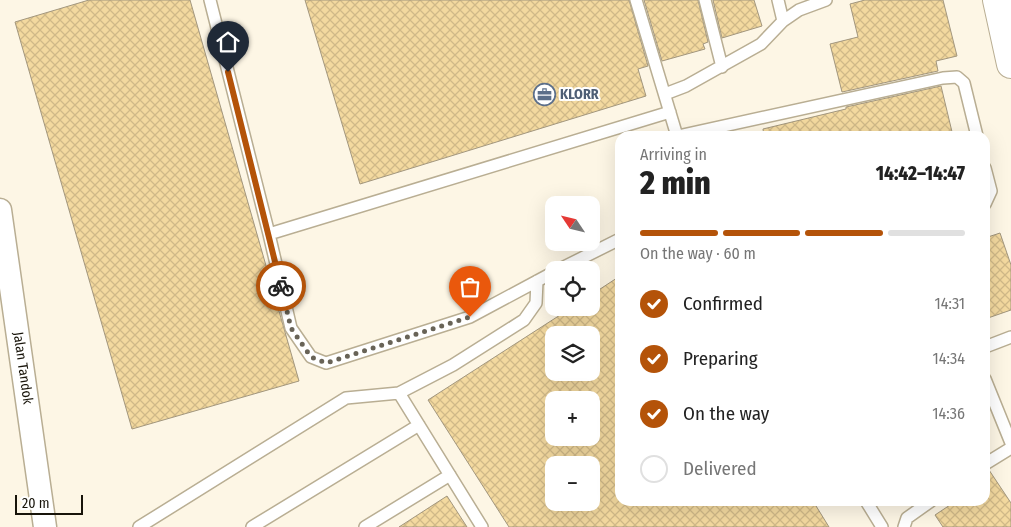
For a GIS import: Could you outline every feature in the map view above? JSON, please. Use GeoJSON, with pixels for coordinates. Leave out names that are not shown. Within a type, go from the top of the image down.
{"type":"FeatureCollection","features":[{"type":"Feature","properties":{"kind":"main road"},"geometry":{"type":"LineString","coordinates":[[997,0],[1011,64]]}},
{"type":"Feature","properties":{"kind":"street","name":"Jalan Tandok"},"geometry":{"type":"LineString","coordinates":[[0,210],[45,527]]}},
{"type":"Feature","properties":{"kind":"lane"},"geometry":{"type":"LineString","coordinates":[[210,0],[291,328],[311,357],[326,363],[470,317],[545,277]]}},
{"type":"Feature","properties":{"kind":"lane"},"geometry":{"type":"LineString","coordinates":[[636,0],[676,131]]}},
{"type":"Feature","properties":{"kind":"lane"},"geometry":{"type":"LineString","coordinates":[[705,0],[722,67]]}},
{"type":"Feature","properties":{"kind":"lane"},"geometry":{"type":"LineString","coordinates":[[778,0],[783,21]]}},
{"type":"Feature","properties":{"kind":"lane"},"geometry":{"type":"LineString","coordinates":[[665,94],[686,86],[722,67],[761,44],[783,21],[800,10],[826,0]]}},
{"type":"Feature","properties":{"kind":"lane"},"geometry":{"type":"LineString","coordinates":[[700,131],[933,80],[957,77],[964,83],[976,131]]}},
{"type":"Feature","properties":{"kind":"lane"},"geometry":{"type":"LineString","coordinates":[[269,234],[670,112]]}},
{"type":"Feature","properties":{"kind":"lane"},"geometry":{"type":"LineString","coordinates":[[576,261],[615,242]]}},
{"type":"Feature","properties":{"kind":"lane"},"geometry":{"type":"LineString","coordinates":[[139,527],[346,398],[398,393],[454,365],[524,320],[536,303],[537,281]]}},
{"type":"Feature","properties":{"kind":"lane"},"geometry":{"type":"LineString","coordinates":[[990,345],[1011,337]]}},
{"type":"Feature","properties":{"kind":"lane"},"geometry":{"type":"LineString","coordinates":[[990,391],[1011,443]]}},
{"type":"Feature","properties":{"kind":"lane"},"geometry":{"type":"LineString","coordinates":[[398,393],[482,527]]}},
{"type":"Feature","properties":{"kind":"lane"},"geometry":{"type":"LineString","coordinates":[[252,527],[418,425]]}},
{"type":"Feature","properties":{"kind":"lane"},"geometry":{"type":"LineString","coordinates":[[990,461],[1011,448]]}},
{"type":"Feature","properties":{"kind":"lane"},"geometry":{"type":"LineString","coordinates":[[365,527],[450,475]]}},
{"type":"Feature","properties":{"kind":"lane"},"geometry":{"type":"LineString","coordinates":[[869,506],[882,527]]}},
{"type":"Feature","properties":{"kind":"lane"},"geometry":{"type":"LineString","coordinates":[[904,527],[907,518],[924,506]]}},
{"type":"Feature","properties":{"kind":"building"},"geometry":{"type":"Polygon","coordinates":[[[89,0],[190,0],[299,381],[132,429],[15,22],[89,0]]]}},
{"type":"Feature","properties":{"kind":"building"},"geometry":{"type":"Polygon","coordinates":[[[305,0],[629,0],[648,66],[638,69],[646,96],[360,184],[305,0]]]}},
{"type":"Feature","properties":{"kind":"building"},"geometry":{"type":"Polygon","coordinates":[[[644,0],[698,0],[708,42],[703,44],[705,49],[662,61],[644,0]]]}},
{"type":"Feature","properties":{"kind":"building"},"geometry":{"type":"Polygon","coordinates":[[[713,0],[754,0],[762,26],[722,38],[713,0]]]}},
{"type":"Feature","properties":{"kind":"building"},"geometry":{"type":"Polygon","coordinates":[[[865,0],[943,0],[957,56],[936,61],[938,71],[842,92],[830,44],[858,37],[850,4],[865,0]]]}},
{"type":"Feature","properties":{"kind":"building"},"geometry":{"type":"Polygon","coordinates":[[[941,86],[952,131],[763,131],[763,129],[846,109],[846,107],[941,86]]]}},
{"type":"Feature","properties":{"kind":"building"},"geometry":{"type":"Polygon","coordinates":[[[1000,233],[1011,265],[1011,310],[990,317],[990,236],[1000,233]]]}},
{"type":"Feature","properties":{"kind":"building"},"geometry":{"type":"Polygon","coordinates":[[[615,279],[615,506],[816,506],[829,527],[509,527],[428,400],[559,316],[600,316],[600,289],[615,279]]]}},
{"type":"Feature","properties":{"kind":"building"},"geometry":{"type":"Polygon","coordinates":[[[990,472],[1011,503],[1011,527],[943,527],[935,515],[948,506],[990,506],[990,472]]]}},
{"type":"Feature","properties":{"kind":"building"},"geometry":{"type":"Polygon","coordinates":[[[447,496],[467,527],[399,527],[447,496]]]}},
{"type":"Feature","properties":{"kind":"way so far"},"geometry":{"type":"LineString","coordinates":[[281,286],[291,328],[311,357],[326,363],[470,317]]}},
{"type":"Feature","properties":{"kind":"place","name":"KLORR"},"geometry":{"type":"Point","coordinates":[544,94]}},
{"type":"Feature","properties":{"kind":"route"},"geometry":{"type":"LineString","coordinates":[[228,72],[281,286]]}}]}
